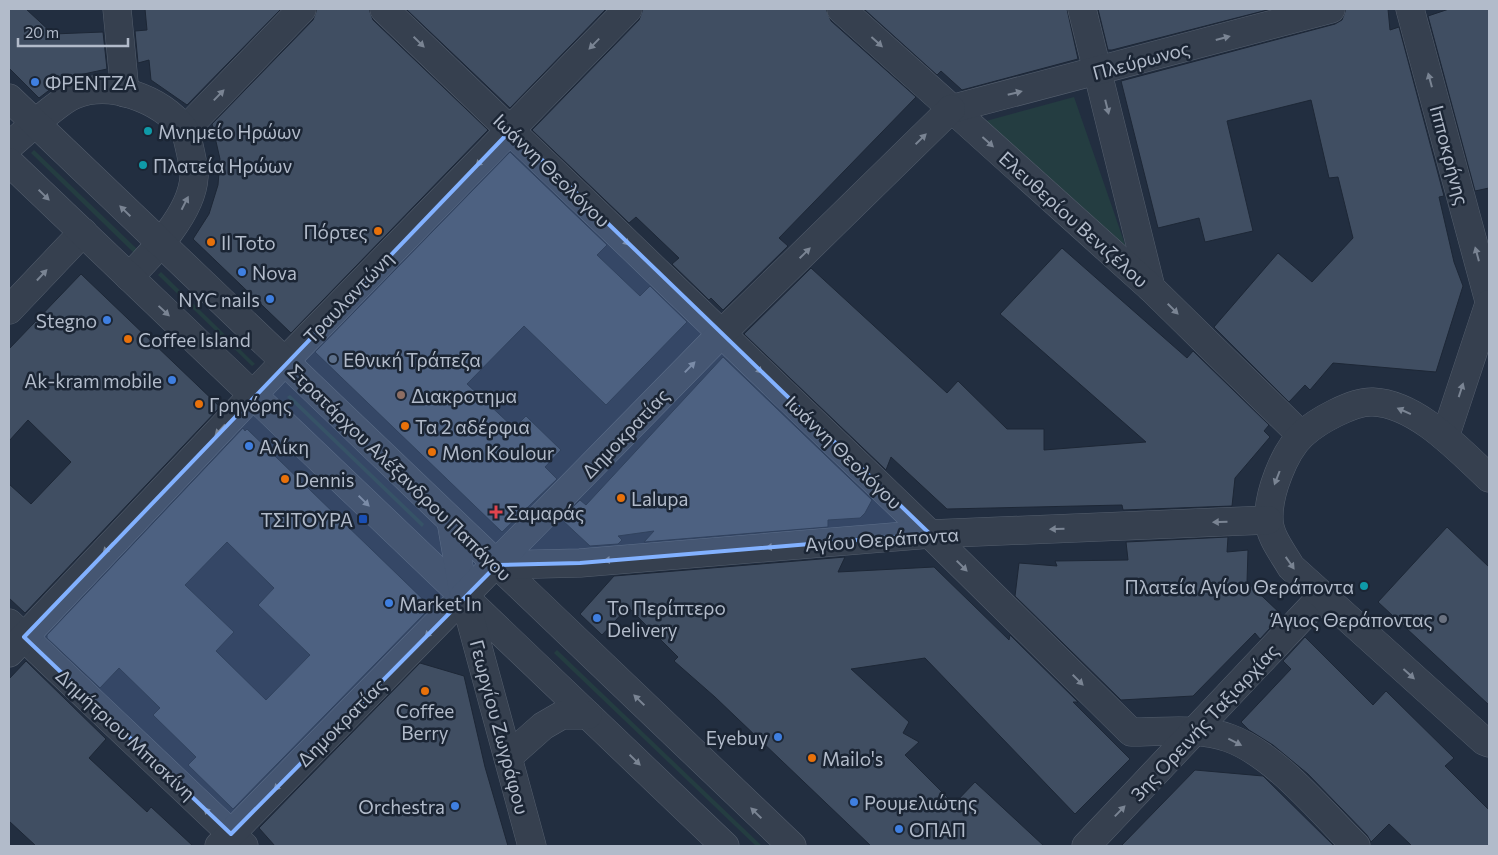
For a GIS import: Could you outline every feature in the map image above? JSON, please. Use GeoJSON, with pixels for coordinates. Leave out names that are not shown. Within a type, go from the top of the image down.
{"type":"FeatureCollection","features":[{"type":"Feature","properties":{"kind":"street"},"geometry":{"type":"LineString","coordinates":[[117,9],[125,93]]}},
{"type":"Feature","properties":{"kind":"street"},"geometry":{"type":"LineString","coordinates":[[185,130],[302,9]]}},
{"type":"Feature","properties":{"kind":"street","name":"Ιωάννη Θεολόγου"},"geometry":{"type":"LineString","coordinates":[[384,9],[930,534],[1131,732],[1195,732],[1229,738],[1271,762],[1356,846]]}},
{"type":"Feature","properties":{"kind":"street","name":"Τραυλαντώνη"},"geometry":{"type":"LineString","coordinates":[[14,638],[628,9]]}},
{"type":"Feature","properties":{"kind":"street","name":"Ελευθερίου Βενιζέλου"},"geometry":{"type":"LineString","coordinates":[[841,9],[1151,288],[1302,435]]}},
{"type":"Feature","properties":{"kind":"street"},"geometry":{"type":"LineString","coordinates":[[1082,9],[1099,71],[1151,288]]}},
{"type":"Feature","properties":{"kind":"street","name":"Πλεύρωνος"},"geometry":{"type":"LineString","coordinates":[[951,109],[1331,9]]}},
{"type":"Feature","properties":{"kind":"street","name":"Ιπποκρήνης"},"geometry":{"type":"LineString","coordinates":[[1410,9],[1489,302]]}},
{"type":"Feature","properties":{"kind":"street"},"geometry":{"type":"LineString","coordinates":[[9,146],[74,95],[105,89],[125,93],[156,105],[185,130],[195,177],[188,202],[160,245],[129,277]]}},
{"type":"Feature","properties":{"kind":"street","name":"Στρατάρχου Αλέξανδρου Παπάγου"},"geometry":{"type":"LineString","coordinates":[[9,98],[160,245],[792,846]]}},
{"type":"Feature","properties":{"kind":"street","name":"Δημοκρατίας"},"geometry":{"type":"LineString","coordinates":[[231,842],[464,596],[497,565],[722,334],[951,109]]}},
{"type":"Feature","properties":{"kind":"street"},"geometry":{"type":"LineString","coordinates":[[9,162],[725,846]]}},
{"type":"Feature","properties":{"kind":"street"},"geometry":{"type":"LineString","coordinates":[[9,310],[83,232]]}},
{"type":"Feature","properties":{"kind":"street"},"geometry":{"type":"LineString","coordinates":[[1445,437],[1489,302]]}},
{"type":"Feature","properties":{"kind":"street"},"geometry":{"type":"LineString","coordinates":[[1489,478],[1445,437],[1405,410],[1373,402],[1345,407],[1302,435],[1283,464],[1272,492],[1268,520],[1275,540],[1291,567],[1484,741],[1489,743]]}},
{"type":"Feature","properties":{"kind":"street","name":"Γεωργίου Ζωγράφου"},"geometry":{"type":"LineString","coordinates":[[451,520],[464,596],[532,846]]}},
{"type":"Feature","properties":{"kind":"street","name":"Αγίου Θεράποντα"},"geometry":{"type":"LineString","coordinates":[[497,565],[580,563],[930,534],[1268,520]]}},
{"type":"Feature","properties":{"kind":"street","name":"3ης Ορεινής Ταξιαρχίας"},"geometry":{"type":"LineString","coordinates":[[1086,846],[1322,596]]}},
{"type":"Feature","properties":{"kind":"street","name":"Δημήτριου Μπισκίνη"},"geometry":{"type":"LineString","coordinates":[[14,638],[231,842]]}},
{"type":"Feature","properties":{"kind":"street"},"geometry":{"type":"LineString","coordinates":[[508,757],[542,726],[562,715],[588,715]]}},
{"type":"Feature","properties":{"kind":"highlighted area"},"geometry":{"type":"Polygon","coordinates":[[[511,130],[930,534],[580,563],[497,565],[231,834],[24,637],[511,130]]]}},
{"type":"Feature","properties":{"kind":"green space"},"geometry":{"type":"Polygon","coordinates":[[[1074,97],[1128,253],[986,121],[1074,97]]]}},
{"type":"Feature","properties":{"kind":"green space"},"geometry":{"type":"Polygon","coordinates":[[[34,150],[137,249],[134,253],[31,153],[34,150]]]}},
{"type":"Feature","properties":{"kind":"green space"},"geometry":{"type":"Polygon","coordinates":[[[161,272],[255,364],[252,366],[158,275],[161,272]]]}},
{"type":"Feature","properties":{"kind":"green space"},"geometry":{"type":"Polygon","coordinates":[[[290,395],[424,524],[422,527],[287,397],[290,395]]]}},
{"type":"Feature","properties":{"kind":"green space"},"geometry":{"type":"Polygon","coordinates":[[[557,650],[762,846],[756,846],[554,653],[557,650]]]}},
{"type":"Feature","properties":{"kind":"building"},"geometry":{"type":"Polygon","coordinates":[[[9,9],[26,9],[53,34],[103,32],[107,69],[65,78],[39,98],[9,68],[9,9]]]}},
{"type":"Feature","properties":{"kind":"building"},"geometry":{"type":"Polygon","coordinates":[[[145,9],[281,9],[187,105],[151,80],[149,60],[138,63],[135,31],[147,30],[145,9]]]}},
{"type":"Feature","properties":{"kind":"building"},"geometry":{"type":"Polygon","coordinates":[[[317,9],[369,9],[373,20],[488,130],[291,333],[193,239],[209,214],[218,185],[220,159],[212,124],[313,20],[317,9]]]}},
{"type":"Feature","properties":{"kind":"building"},"geometry":{"type":"Polygon","coordinates":[[[406,9],[606,9],[510,108],[406,9]]]}},
{"type":"Feature","properties":{"kind":"building"},"geometry":{"type":"Polygon","coordinates":[[[643,9],[826,9],[831,21],[916,97],[779,238],[788,246],[723,310],[711,298],[709,300],[672,264],[679,258],[636,217],[629,223],[532,130],[639,20],[643,9]]]}},
{"type":"Feature","properties":{"kind":"building"},"geometry":{"type":"Polygon","coordinates":[[[864,9],[1067,9],[1078,59],[962,90],[941,71],[937,75],[864,9]]]}},
{"type":"Feature","properties":{"kind":"building"},"geometry":{"type":"Polygon","coordinates":[[[1098,9],[1271,9],[1108,50],[1098,9]]]}},
{"type":"Feature","properties":{"kind":"building"},"geometry":{"type":"Polygon","coordinates":[[[1346,9],[1388,9],[1390,30],[1399,27],[1444,196],[1439,197],[1454,262],[1463,286],[1436,372],[1333,363],[1310,390],[1305,385],[1289,402],[1214,327],[1278,253],[1312,282],[1353,238],[1338,177],[1329,178],[1311,100],[1227,121],[1253,231],[1205,242],[1199,218],[1158,228],[1121,81],[1335,24],[1342,20],[1346,9]]]}},
{"type":"Feature","properties":{"kind":"building"},"geometry":{"type":"Polygon","coordinates":[[[1449,9],[1489,9],[1489,188],[1475,191],[1428,16],[1449,9]]]}},
{"type":"Feature","properties":{"kind":"building"},"geometry":{"type":"Polygon","coordinates":[[[510,152],[607,245],[597,255],[640,296],[650,286],[687,322],[606,405],[524,326],[467,384],[514,428],[526,416],[561,450],[545,467],[557,479],[502,532],[315,352],[510,152]]]}},
{"type":"Feature","properties":{"kind":"building"},"geometry":{"type":"Polygon","coordinates":[[[1062,248],[1187,358],[1193,351],[1269,425],[1264,431],[1270,437],[1235,478],[1232,506],[1123,510],[1122,505],[947,509],[891,457],[886,470],[744,334],[811,268],[947,393],[958,381],[1007,429],[1044,429],[1044,450],[1146,442],[1000,314],[1062,248]]]}},
{"type":"Feature","properties":{"kind":"building"},"geometry":{"type":"Polygon","coordinates":[[[81,274],[220,407],[25,613],[9,598],[9,484],[31,504],[71,462],[28,420],[9,441],[9,349],[81,274]]]}},
{"type":"Feature","properties":{"kind":"building"},"geometry":{"type":"Polygon","coordinates":[[[723,357],[872,500],[865,513],[860,518],[828,520],[828,527],[644,542],[654,531],[618,536],[622,540],[618,544],[590,546],[561,519],[580,500],[586,505],[723,357]]]}},
{"type":"Feature","properties":{"kind":"building"},"geometry":{"type":"Polygon","coordinates":[[[243,428],[245,431],[247,429],[431,607],[233,809],[188,765],[196,757],[153,715],[160,708],[119,668],[100,688],[47,638],[47,635],[243,428]],[[227,542],[185,585],[234,632],[216,651],[266,700],[310,655],[258,605],[274,588],[227,542]]]}},
{"type":"Feature","properties":{"kind":"building","name":"Άγιος Θεράποντας"},"geometry":{"type":"Polygon","coordinates":[[[1447,527],[1489,567],[1489,705],[1378,602],[1447,527]]]}},
{"type":"Feature","properties":{"kind":"building"},"geometry":{"type":"Polygon","coordinates":[[[1228,537],[1227,552],[1248,550],[1247,582],[1282,615],[1260,639],[1255,633],[1193,696],[1121,700],[1015,596],[1019,563],[1057,566],[1055,561],[1128,560],[1126,542],[1228,537]]]}},
{"type":"Feature","properties":{"kind":"building"},"geometry":{"type":"Polygon","coordinates":[[[845,557],[838,572],[934,567],[1009,640],[1010,635],[1078,702],[1073,702],[1130,759],[1075,814],[925,658],[851,669],[909,722],[903,733],[919,742],[905,755],[954,804],[975,782],[1044,846],[871,846],[715,697],[674,661],[678,657],[628,607],[602,635],[580,614],[614,576],[845,557]]]}},
{"type":"Feature","properties":{"kind":"building"},"geometry":{"type":"Polygon","coordinates":[[[1305,637],[1373,705],[1386,691],[1454,758],[1445,766],[1489,810],[1489,846],[1412,846],[1389,824],[1371,842],[1367,835],[1308,774],[1241,722],[1291,669],[1283,661],[1305,637]]]}},
{"type":"Feature","properties":{"kind":"building"},"geometry":{"type":"Polygon","coordinates":[[[26,661],[106,739],[89,758],[147,812],[151,807],[193,846],[36,846],[9,821],[9,679],[26,661]]]}},
{"type":"Feature","properties":{"kind":"building"},"geometry":{"type":"Polygon","coordinates":[[[420,663],[464,676],[485,767],[508,846],[275,846],[259,828],[420,663]]]}},
{"type":"Feature","properties":{"kind":"building"},"geometry":{"type":"Polygon","coordinates":[[[1195,770],[1263,776],[1334,846],[1121,846],[1195,770]]]}},
{"type":"Feature","properties":{"kind":"place","name":"ΦΡΕΝΤΖΑ"},"geometry":{"type":"Point","coordinates":[35,82]}},
{"type":"Feature","properties":{"kind":"place","name":"Μνημείο Ηρώων"},"geometry":{"type":"Point","coordinates":[148,131]}},
{"type":"Feature","properties":{"kind":"place","name":"Πλατεία Ηρώων"},"geometry":{"type":"Point","coordinates":[143,165]}},
{"type":"Feature","properties":{"kind":"place","name":"Πόρτες"},"geometry":{"type":"Point","coordinates":[378,231]}},
{"type":"Feature","properties":{"kind":"place","name":"Il Toto"},"geometry":{"type":"Point","coordinates":[211,242]}},
{"type":"Feature","properties":{"kind":"place","name":"Nova"},"geometry":{"type":"Point","coordinates":[242,272]}},
{"type":"Feature","properties":{"kind":"place","name":"NYC nails"},"geometry":{"type":"Point","coordinates":[270,299]}},
{"type":"Feature","properties":{"kind":"place","name":"Stegno"},"geometry":{"type":"Point","coordinates":[107,320]}},
{"type":"Feature","properties":{"kind":"place","name":"Coffee Island"},"geometry":{"type":"Point","coordinates":[128,339]}},
{"type":"Feature","properties":{"kind":"place","name":"Εθνική Τράπεζα"},"geometry":{"type":"Point","coordinates":[333,359]}},
{"type":"Feature","properties":{"kind":"place","name":"Ak-kram mobile"},"geometry":{"type":"Point","coordinates":[172,380]}},
{"type":"Feature","properties":{"kind":"place","name":"Διακροτημα"},"geometry":{"type":"Point","coordinates":[401,395]}},
{"type":"Feature","properties":{"kind":"place","name":"Γρηγόρης"},"geometry":{"type":"Point","coordinates":[199,404]}},
{"type":"Feature","properties":{"kind":"place","name":"Τα 2 αδέρφια"},"geometry":{"type":"Point","coordinates":[405,426]}},
{"type":"Feature","properties":{"kind":"place","name":"Αλίκη"},"geometry":{"type":"Point","coordinates":[249,446]}},
{"type":"Feature","properties":{"kind":"place","name":"Mon Koulour"},"geometry":{"type":"Point","coordinates":[432,452]}},
{"type":"Feature","properties":{"kind":"place","name":"Dennis"},"geometry":{"type":"Point","coordinates":[285,479]}},
{"type":"Feature","properties":{"kind":"place","name":"Lalupa"},"geometry":{"type":"Point","coordinates":[621,498]}},
{"type":"Feature","properties":{"kind":"place","name":"Σαμαράς"},"geometry":{"type":"Point","coordinates":[496,512]}},
{"type":"Feature","properties":{"kind":"place","name":"ΤΣΙΤΟΥΡΑ"},"geometry":{"type":"Point","coordinates":[363,519]}},
{"type":"Feature","properties":{"kind":"place","name":"Πλατεία Αγίου Θεράποντα"},"geometry":{"type":"Point","coordinates":[1364,586]}},
{"type":"Feature","properties":{"kind":"place","name":"Market In"},"geometry":{"type":"Point","coordinates":[389,603]}},
{"type":"Feature","properties":{"kind":"place","name":"Το Περίπτερο Delivery"},"geometry":{"type":"Point","coordinates":[597,618]}},
{"type":"Feature","properties":{"kind":"place","name":"Άγιος Θεράποντας"},"geometry":{"type":"Point","coordinates":[1443,619]}},
{"type":"Feature","properties":{"kind":"place","name":"Coffee Berry"},"geometry":{"type":"Point","coordinates":[425,691]}},
{"type":"Feature","properties":{"kind":"place","name":"Eyebuy"},"geometry":{"type":"Point","coordinates":[778,737]}},
{"type":"Feature","properties":{"kind":"place","name":"Mailo's"},"geometry":{"type":"Point","coordinates":[812,758]}},
{"type":"Feature","properties":{"kind":"place","name":"Ρουμελιώτης"},"geometry":{"type":"Point","coordinates":[854,802]}},
{"type":"Feature","properties":{"kind":"place","name":"Orchestra"},"geometry":{"type":"Point","coordinates":[455,806]}},
{"type":"Feature","properties":{"kind":"place","name":"ΟΠΑΠ"},"geometry":{"type":"Point","coordinates":[899,829]}}]}
